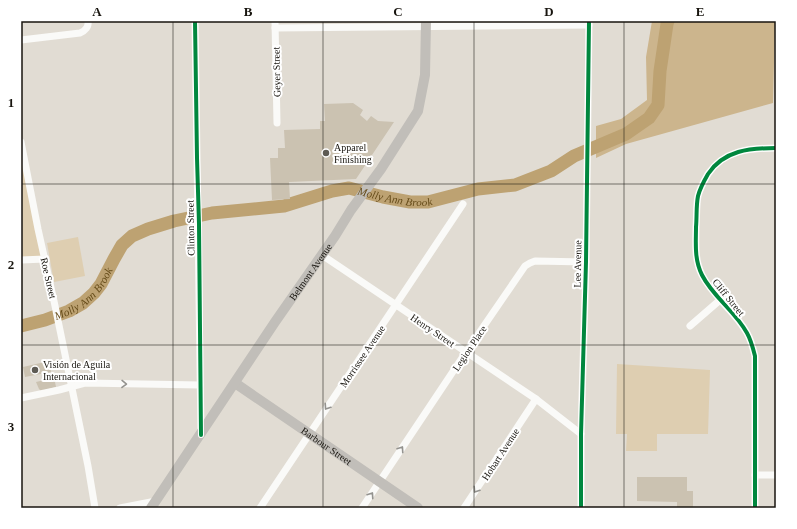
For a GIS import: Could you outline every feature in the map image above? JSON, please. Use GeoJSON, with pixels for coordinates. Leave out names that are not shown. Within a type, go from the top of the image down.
{"type":"FeatureCollection","features":[{"type":"Feature","properties":{"kind":"main road","name":"Belmont Avenue"},"geometry":{"type":"LineString","coordinates":[[154,504],[275,322],[381,169],[418,111],[425,75],[425,24]]}},
{"type":"Feature","properties":{"kind":"main road","name":"Barbour Street"},"geometry":{"type":"LineString","coordinates":[[235,383],[418,508]]}},
{"type":"Feature","properties":{"kind":"street"},"geometry":{"type":"LineString","coordinates":[[21,40],[80,34],[87,28],[88,21]]}},
{"type":"Feature","properties":{"kind":"street","name":"Clinton Street"},"geometry":{"type":"LineString","coordinates":[[195,21],[201,434]]}},
{"type":"Feature","properties":{"kind":"street"},"geometry":{"type":"LineString","coordinates":[[275,24],[589,23]]}},
{"type":"Feature","properties":{"kind":"street","name":"Lee Avenue"},"geometry":{"type":"LineString","coordinates":[[581,508],[581,434],[586,262],[589,23]]}},
{"type":"Feature","properties":{"kind":"street","name":"Geyer Street"},"geometry":{"type":"LineString","coordinates":[[275,24],[276,123]]}},
{"type":"Feature","properties":{"kind":"street","name":"Roe Street"},"geometry":{"type":"LineString","coordinates":[[21,142],[88,466],[95,508]]}},
{"type":"Feature","properties":{"kind":"street","name":"Cliff Street"},"geometry":{"type":"LineString","coordinates":[[755,508],[755,356],[751,341],[742,325],[709,286],[698,265],[696,258],[697,202],[701,186],[710,171],[722,159],[729,155],[752,148],[776,148]]}},
{"type":"Feature","properties":{"kind":"street","name":"Morrissee Avenue"},"geometry":{"type":"LineString","coordinates":[[260,508],[463,204]]}},
{"type":"Feature","properties":{"kind":"street","name":"Henry Street"},"geometry":{"type":"LineString","coordinates":[[322,255],[536,399],[581,434]]}},
{"type":"Feature","properties":{"kind":"street"},"geometry":{"type":"LineString","coordinates":[[21,260],[45,259]]}},
{"type":"Feature","properties":{"kind":"street","name":"Legion Place"},"geometry":{"type":"LineString","coordinates":[[362,508],[525,266],[535,262],[586,262]]}},
{"type":"Feature","properties":{"kind":"street"},"geometry":{"type":"LineString","coordinates":[[690,326],[720,300]]}},
{"type":"Feature","properties":{"kind":"street"},"geometry":{"type":"LineString","coordinates":[[21,398],[85,383],[200,385]]}},
{"type":"Feature","properties":{"kind":"street","name":"Hobart Avenue"},"geometry":{"type":"LineString","coordinates":[[464,508],[536,399]]}},
{"type":"Feature","properties":{"kind":"street"},"geometry":{"type":"LineString","coordinates":[[755,475],[776,475]]}},
{"type":"Feature","properties":{"kind":"street"},"geometry":{"type":"LineString","coordinates":[[120,508],[154,504]]}},
{"type":"Feature","properties":{"kind":"shaded area"},"geometry":{"type":"Polygon","coordinates":[[[652,21],[775,21],[773,103],[626,144],[596,158],[596,126],[621,119],[647,100],[646,57],[652,21]]]}},
{"type":"Feature","properties":{"kind":"shaded area"},"geometry":{"type":"Polygon","coordinates":[[[21,143],[44,259],[21,260],[21,143]]]}},
{"type":"Feature","properties":{"kind":"shaded area"},"geometry":{"type":"Polygon","coordinates":[[[78,237],[85,276],[54,282],[47,243],[78,237]]]}},
{"type":"Feature","properties":{"kind":"shaded area"},"geometry":{"type":"Polygon","coordinates":[[[617,364],[710,370],[708,434],[657,434],[657,451],[626,451],[627,434],[616,434],[617,364]]]}},
{"type":"Feature","properties":{"kind":"building","name":"Apparel Finishing"},"geometry":{"type":"Polygon","coordinates":[[[353,103],[363,110],[360,115],[367,121],[371,116],[378,121],[394,122],[356,179],[289,182],[290,199],[272,200],[270,158],[278,158],[278,148],[285,148],[284,130],[320,129],[320,121],[325,121],[324,104],[353,103]]]}},
{"type":"Feature","properties":{"kind":"building"},"geometry":{"type":"Polygon","coordinates":[[[49,361],[51,372],[25,377],[23,367],[49,361]]]}},
{"type":"Feature","properties":{"kind":"building"},"geometry":{"type":"Polygon","coordinates":[[[49,379],[55,382],[56,387],[41,391],[36,382],[49,379]]]}},
{"type":"Feature","properties":{"kind":"building"},"geometry":{"type":"Polygon","coordinates":[[[637,477],[687,477],[687,491],[693,491],[693,508],[677,508],[677,502],[637,501],[637,477]]]}},
{"type":"Feature","properties":{"kind":"waterway","name":"Molly Ann Brook"},"geometry":{"type":"LineString","coordinates":[[21,326],[45,320],[69,311],[83,303],[101,284],[122,245],[132,236],[148,229],[174,221],[212,213],[284,206],[332,191],[349,188],[410,202],[428,202],[478,189],[515,185],[551,171],[574,156],[626,134],[649,118],[658,105],[660,71],[668,21]]}},
{"type":"Feature","properties":{"kind":"cycle path"},"geometry":{"type":"LineString","coordinates":[[195,21],[201,435]]}},
{"type":"Feature","properties":{"kind":"cycle path"},"geometry":{"type":"LineString","coordinates":[[581,508],[581,434],[586,262],[589,21]]}},
{"type":"Feature","properties":{"kind":"cycle path"},"geometry":{"type":"LineString","coordinates":[[755,508],[755,356],[750,338],[742,325],[712,290],[699,269],[696,251],[697,207],[698,196],[708,174],[714,166],[722,160],[738,152],[776,148]]}},
{"type":"Feature","properties":{"kind":"place","name":"Apparel Finishing"},"geometry":{"type":"Point","coordinates":[326,153]}},
{"type":"Feature","properties":{"kind":"place","name":"Visión de Aguila Internacional"},"geometry":{"type":"Point","coordinates":[35,370]}}]}
